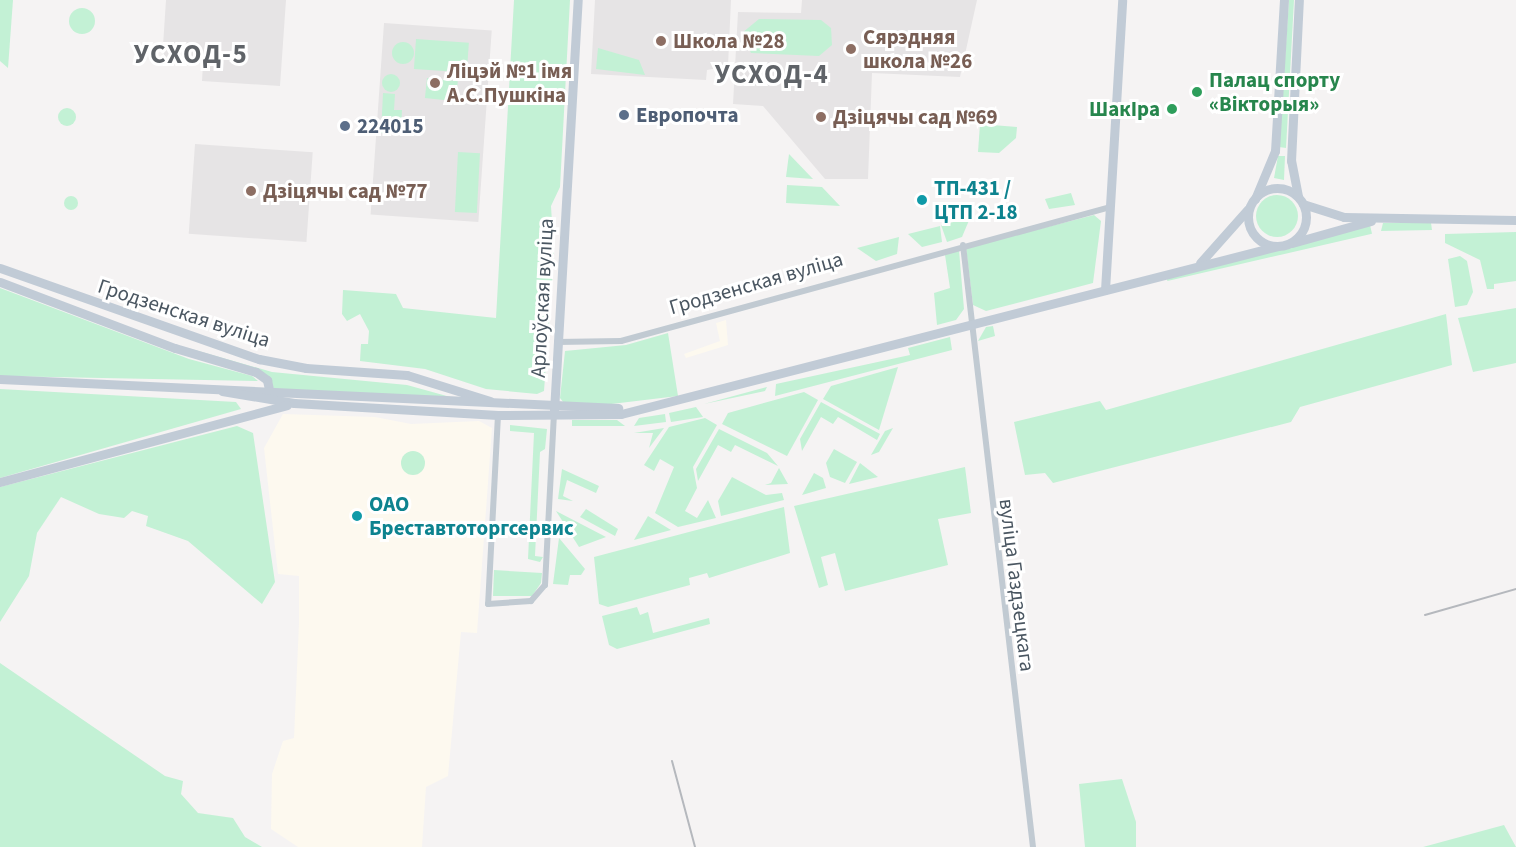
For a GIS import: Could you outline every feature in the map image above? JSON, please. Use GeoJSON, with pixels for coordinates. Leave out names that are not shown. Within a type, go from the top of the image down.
{"type":"FeatureCollection","features":[{"type":"Feature","properties":{"kind":"main road","name":"Арлоўская вуліца"},"geometry":{"type":"LineString","coordinates":[[554,416],[578,0]]}},
{"type":"Feature","properties":{"kind":"main road"},"geometry":{"type":"LineString","coordinates":[[1105,290],[1122,0]]}},
{"type":"Feature","properties":{"kind":"main road","name":"Гродзенская вуліца"},"geometry":{"type":"LineString","coordinates":[[1195,266],[1219,248],[1252,202],[1275,151],[1284,0]]}},
{"type":"Feature","properties":{"kind":"main road"},"geometry":{"type":"LineString","coordinates":[[1299,0],[1291,161],[1300,200],[1302,232],[1283,245],[1262,242],[1251,230],[1252,202],[1271,189],[1300,200]]}},
{"type":"Feature","properties":{"kind":"main road","name":"Гродзенская вуліца"},"geometry":{"type":"LineString","coordinates":[[1300,200],[1324,215],[1516,220]]}},
{"type":"Feature","properties":{"kind":"main road","name":"Гродзенская вуліца"},"geometry":{"type":"LineString","coordinates":[[0,282],[183,351],[256,372],[270,395],[294,404],[554,416],[645,408],[1388,218]]}},
{"type":"Feature","properties":{"kind":"main road","name":"Гродзенская вуліца"},"geometry":{"type":"LineString","coordinates":[[0,268],[259,359],[306,368],[407,375],[501,404]]}},
{"type":"Feature","properties":{"kind":"main road","name":"Гродзенская вуліца"},"geometry":{"type":"LineString","coordinates":[[0,379],[270,395],[645,408]]}},
{"type":"Feature","properties":{"kind":"main road"},"geometry":{"type":"LineString","coordinates":[[0,482],[294,404]]}},
{"type":"Feature","properties":{"kind":"street","name":"Гродзенская вуліца"},"geometry":{"type":"LineString","coordinates":[[557,342],[621,341],[963,245],[1110,207]]}},
{"type":"Feature","properties":{"kind":"street"},"geometry":{"type":"LineString","coordinates":[[963,245],[969,327]]}},
{"type":"Feature","properties":{"kind":"street","name":"вуліца Газдзецкага"},"geometry":{"type":"LineString","coordinates":[[969,327],[1033,847]]}},
{"type":"Feature","properties":{"kind":"street","name":"Арлоўская вуліца"},"geometry":{"type":"LineString","coordinates":[[498,415],[488,604],[539,597],[546,580],[554,416]]}},
{"type":"Feature","properties":{"kind":"shaded area"},"geometry":{"type":"Polygon","coordinates":[[[166,0],[286,0],[280,86],[202,81],[203,64],[162,61],[166,0]]]}},
{"type":"Feature","properties":{"kind":"shaded area","name":"Школа №28"},"geometry":{"type":"Polygon","coordinates":[[[595,0],[731,0],[728,66],[707,70],[706,80],[591,74],[595,0]]]}},
{"type":"Feature","properties":{"kind":"shaded area","name":"Сярэдняя школа №26"},"geometry":{"type":"Polygon","coordinates":[[[802,0],[977,0],[960,77],[872,73],[868,179],[825,179],[763,106],[733,104],[738,12],[801,13],[802,0]]]}},
{"type":"Feature","properties":{"kind":"shaded area","name":"Ліцэй №1 імя А.С.Пушкіна"},"geometry":{"type":"Polygon","coordinates":[[[384,23],[492,31],[478,222],[371,215],[384,23]]]}},
{"type":"Feature","properties":{"kind":"shaded area","name":"Дзіцячы сад №77"},"geometry":{"type":"Polygon","coordinates":[[[195,144],[313,152],[306,242],[189,234],[195,144]]]}},
{"type":"Feature","properties":{"kind":"shaded area"},"geometry":{"type":"Polygon","coordinates":[[[726,320],[728,345],[686,358],[684,354],[720,341],[716,323],[726,320]]]}},
{"type":"Feature","properties":{"kind":"shaded area"},"geometry":{"type":"Polygon","coordinates":[[[283,414],[375,417],[411,424],[479,421],[492,428],[477,633],[461,632],[448,776],[426,787],[422,847],[298,847],[271,829],[272,774],[283,741],[294,738],[299,623],[299,576],[278,574],[264,448],[283,414]]]}},
{"type":"Feature","properties":{"kind":"green space"},"geometry":{"type":"Polygon","coordinates":[[[0,0],[13,0],[8,68],[0,61],[0,0]]]}},
{"type":"Feature","properties":{"kind":"green space"},"geometry":{"type":"Polygon","coordinates":[[[514,0],[570,0],[560,187],[551,206],[554,255],[544,391],[537,394],[486,389],[425,369],[360,361],[361,344],[368,344],[369,331],[360,314],[347,321],[342,314],[343,290],[396,294],[403,308],[496,318],[514,0]]]}},
{"type":"Feature","properties":{"kind":"green space"},"geometry":{"type":"Polygon","coordinates":[[[1289,0],[1294,0],[1286,148],[1279,147],[1289,0]]]}},
{"type":"Feature","properties":{"kind":"green space"},"geometry":{"type":"Polygon","coordinates":[[[82,8],[91,12],[95,21],[91,30],[82,34],[73,30],[69,21],[73,12],[82,8]]]}},
{"type":"Feature","properties":{"kind":"green space"},"geometry":{"type":"Polygon","coordinates":[[[759,19],[821,20],[831,28],[832,45],[819,56],[751,53],[742,33],[759,19]]]}},
{"type":"Feature","properties":{"kind":"green space"},"geometry":{"type":"Polygon","coordinates":[[[416,39],[469,43],[467,73],[414,69],[416,39]]]}},
{"type":"Feature","properties":{"kind":"green space"},"geometry":{"type":"Polygon","coordinates":[[[403,42],[411,45],[414,53],[411,61],[403,64],[395,61],[392,53],[395,45],[403,42]]]}},
{"type":"Feature","properties":{"kind":"green space"},"geometry":{"type":"Polygon","coordinates":[[[598,48],[639,60],[645,75],[596,69],[598,48]]]}},
{"type":"Feature","properties":{"kind":"green space"},"geometry":{"type":"Polygon","coordinates":[[[391,74],[397,77],[400,83],[397,89],[391,92],[385,89],[382,83],[385,77],[391,74]]]}},
{"type":"Feature","properties":{"kind":"green space"},"geometry":{"type":"Polygon","coordinates":[[[427,78],[458,81],[456,101],[425,98],[427,78]]]}},
{"type":"Feature","properties":{"kind":"green space"},"geometry":{"type":"Polygon","coordinates":[[[383,93],[395,94],[394,110],[402,110],[401,129],[395,134],[381,133],[383,93]]]}},
{"type":"Feature","properties":{"kind":"green space"},"geometry":{"type":"Polygon","coordinates":[[[67,108],[73,111],[76,117],[73,123],[67,126],[61,123],[58,117],[61,111],[67,108]]]}},
{"type":"Feature","properties":{"kind":"green space"},"geometry":{"type":"Polygon","coordinates":[[[980,124],[1017,127],[1016,138],[999,153],[978,152],[980,124]]]}},
{"type":"Feature","properties":{"kind":"green space"},"geometry":{"type":"Polygon","coordinates":[[[458,152],[480,153],[477,213],[455,212],[458,152]]]}},
{"type":"Feature","properties":{"kind":"green space"},"geometry":{"type":"Polygon","coordinates":[[[789,154],[813,179],[786,177],[789,154]]]}},
{"type":"Feature","properties":{"kind":"green space"},"geometry":{"type":"Polygon","coordinates":[[[1278,156],[1285,156],[1284,180],[1274,178],[1278,156]]]}},
{"type":"Feature","properties":{"kind":"green space"},"geometry":{"type":"Polygon","coordinates":[[[787,185],[822,187],[840,206],[786,203],[787,185]]]}},
{"type":"Feature","properties":{"kind":"green space"},"geometry":{"type":"Polygon","coordinates":[[[1071,193],[1075,205],[1049,209],[1045,199],[1071,193]]]}},
{"type":"Feature","properties":{"kind":"green space"},"geometry":{"type":"Polygon","coordinates":[[[1277,195],[1292,201],[1298,216],[1292,231],[1277,237],[1262,231],[1256,216],[1262,201],[1277,195]]]}},
{"type":"Feature","properties":{"kind":"green space"},"geometry":{"type":"Polygon","coordinates":[[[68,196],[74,196],[78,203],[74,210],[68,210],[64,206],[64,200],[68,196]]]}},
{"type":"Feature","properties":{"kind":"green space"},"geometry":{"type":"Polygon","coordinates":[[[1094,215],[1101,221],[1093,283],[986,311],[973,305],[966,248],[1094,215]]]}},
{"type":"Feature","properties":{"kind":"green space"},"geometry":{"type":"Polygon","coordinates":[[[970,218],[962,237],[947,242],[941,225],[970,218]]]}},
{"type":"Feature","properties":{"kind":"green space"},"geometry":{"type":"Polygon","coordinates":[[[1383,223],[1431,223],[1432,230],[1381,231],[1383,223]]]}},
{"type":"Feature","properties":{"kind":"green space"},"geometry":{"type":"Polygon","coordinates":[[[1370,225],[1372,234],[1167,281],[1165,272],[1370,225]]]}},
{"type":"Feature","properties":{"kind":"green space"},"geometry":{"type":"Polygon","coordinates":[[[940,226],[942,242],[922,247],[908,234],[940,226]]]}},
{"type":"Feature","properties":{"kind":"green space"},"geometry":{"type":"Polygon","coordinates":[[[1516,232],[1516,281],[1494,284],[1494,289],[1487,289],[1480,260],[1445,243],[1445,234],[1516,232]]]}},
{"type":"Feature","properties":{"kind":"green space"},"geometry":{"type":"Polygon","coordinates":[[[899,237],[897,254],[876,261],[857,248],[899,237]]]}},
{"type":"Feature","properties":{"kind":"green space"},"geometry":{"type":"Polygon","coordinates":[[[959,250],[964,309],[956,320],[937,325],[934,293],[950,288],[945,255],[959,250]]]}},
{"type":"Feature","properties":{"kind":"green space"},"geometry":{"type":"Polygon","coordinates":[[[1460,256],[1467,261],[1473,292],[1467,305],[1455,307],[1448,259],[1460,256]]]}},
{"type":"Feature","properties":{"kind":"green space"},"geometry":{"type":"Polygon","coordinates":[[[0,288],[189,359],[252,376],[258,381],[0,376],[0,288]]]}},
{"type":"Feature","properties":{"kind":"green space"},"geometry":{"type":"Polygon","coordinates":[[[1516,308],[1516,363],[1473,372],[1458,318],[1516,308]]]}},
{"type":"Feature","properties":{"kind":"green space"},"geometry":{"type":"Polygon","coordinates":[[[1446,314],[1452,365],[1300,407],[1291,422],[1053,483],[1045,473],[1025,475],[1014,422],[1100,401],[1106,410],[1446,314]]]}},
{"type":"Feature","properties":{"kind":"green space"},"geometry":{"type":"Polygon","coordinates":[[[993,326],[995,336],[978,341],[986,327],[993,326]]]}},
{"type":"Feature","properties":{"kind":"green space"},"geometry":{"type":"Polygon","coordinates":[[[668,333],[678,396],[603,405],[564,403],[560,398],[565,351],[626,345],[668,333]]]}},
{"type":"Feature","properties":{"kind":"green space"},"geometry":{"type":"Polygon","coordinates":[[[950,337],[952,350],[775,396],[776,384],[910,355],[908,348],[950,337]]]}},
{"type":"Feature","properties":{"kind":"green space"},"geometry":{"type":"Polygon","coordinates":[[[181,346],[272,372],[407,385],[472,403],[275,390],[260,370],[181,346]]]}},
{"type":"Feature","properties":{"kind":"green space"},"geometry":{"type":"Polygon","coordinates":[[[898,367],[879,430],[823,399],[831,386],[898,367]]]}},
{"type":"Feature","properties":{"kind":"green space"},"geometry":{"type":"Polygon","coordinates":[[[767,387],[765,391],[704,404],[767,387]]]}},
{"type":"Feature","properties":{"kind":"green space"},"geometry":{"type":"Polygon","coordinates":[[[0,389],[236,402],[241,409],[0,478],[0,389]]]}},
{"type":"Feature","properties":{"kind":"green space"},"geometry":{"type":"Polygon","coordinates":[[[804,392],[818,400],[787,456],[722,424],[728,413],[804,392]]]}},
{"type":"Feature","properties":{"kind":"green space"},"geometry":{"type":"Polygon","coordinates":[[[821,402],[880,434],[877,440],[838,417],[833,424],[821,417],[802,451],[800,439],[821,402]]]}},
{"type":"Feature","properties":{"kind":"green space"},"geometry":{"type":"Polygon","coordinates":[[[696,407],[703,417],[671,422],[669,413],[696,407]]]}},
{"type":"Feature","properties":{"kind":"green space"},"geometry":{"type":"Polygon","coordinates":[[[665,414],[666,422],[634,426],[639,418],[665,414]]]}},
{"type":"Feature","properties":{"kind":"green space"},"geometry":{"type":"Polygon","coordinates":[[[705,418],[717,425],[693,467],[697,488],[685,511],[697,518],[708,500],[716,518],[678,527],[655,513],[674,467],[660,459],[654,471],[644,465],[669,427],[705,418]]]}},
{"type":"Feature","properties":{"kind":"green space"},"geometry":{"type":"Polygon","coordinates":[[[572,420],[617,420],[625,426],[572,426],[572,420]]]}},
{"type":"Feature","properties":{"kind":"green space"},"geometry":{"type":"Polygon","coordinates":[[[510,425],[547,429],[545,449],[540,452],[535,556],[543,557],[540,562],[528,559],[534,433],[510,431],[510,425]]]}},
{"type":"Feature","properties":{"kind":"green space"},"geometry":{"type":"Polygon","coordinates":[[[237,426],[253,433],[275,582],[262,604],[188,541],[146,526],[148,516],[132,511],[124,518],[99,514],[61,497],[37,533],[29,576],[0,622],[0,487],[237,426]]]}},
{"type":"Feature","properties":{"kind":"green space"},"geometry":{"type":"Polygon","coordinates":[[[664,428],[649,448],[653,433],[634,433],[664,428]]]}},
{"type":"Feature","properties":{"kind":"green space"},"geometry":{"type":"Polygon","coordinates":[[[893,428],[879,452],[871,455],[885,431],[893,428]]]}},
{"type":"Feature","properties":{"kind":"green space"},"geometry":{"type":"Polygon","coordinates":[[[719,429],[767,453],[778,466],[735,445],[731,452],[718,445],[698,481],[696,469],[719,429]]]}},
{"type":"Feature","properties":{"kind":"green space"},"geometry":{"type":"Polygon","coordinates":[[[834,449],[857,462],[845,483],[830,477],[826,463],[834,449]]]}},
{"type":"Feature","properties":{"kind":"green space"},"geometry":{"type":"Polygon","coordinates":[[[413,451],[422,454],[425,463],[422,472],[413,475],[404,472],[401,463],[404,454],[413,451]]]}},
{"type":"Feature","properties":{"kind":"green space"},"geometry":{"type":"Polygon","coordinates":[[[860,463],[878,477],[849,484],[860,463]]]}},
{"type":"Feature","properties":{"kind":"green space"},"geometry":{"type":"Polygon","coordinates":[[[965,467],[971,513],[938,519],[948,565],[845,591],[835,553],[821,557],[828,585],[819,588],[794,506],[965,467]]]}},
{"type":"Feature","properties":{"kind":"green space"},"geometry":{"type":"Polygon","coordinates":[[[779,468],[788,484],[765,485],[771,483],[779,468]]]}},
{"type":"Feature","properties":{"kind":"green space"},"geometry":{"type":"Polygon","coordinates":[[[562,469],[599,486],[596,493],[567,480],[563,496],[573,501],[558,499],[562,469]]]}},
{"type":"Feature","properties":{"kind":"green space"},"geometry":{"type":"Polygon","coordinates":[[[814,473],[823,478],[826,488],[802,495],[814,473]]]}},
{"type":"Feature","properties":{"kind":"green space"},"geometry":{"type":"Polygon","coordinates":[[[732,477],[766,495],[782,493],[784,500],[721,516],[718,501],[732,477]]]}},
{"type":"Feature","properties":{"kind":"green space"},"geometry":{"type":"Polygon","coordinates":[[[784,507],[790,553],[709,578],[707,573],[689,578],[690,585],[608,607],[599,604],[594,557],[784,507]]]}},
{"type":"Feature","properties":{"kind":"green space"},"geometry":{"type":"Polygon","coordinates":[[[586,509],[618,529],[615,536],[580,517],[586,509]]]}},
{"type":"Feature","properties":{"kind":"green space"},"geometry":{"type":"Polygon","coordinates":[[[556,511],[606,537],[579,547],[556,511]]]}},
{"type":"Feature","properties":{"kind":"green space"},"geometry":{"type":"Polygon","coordinates":[[[648,516],[671,530],[634,540],[648,516]]]}},
{"type":"Feature","properties":{"kind":"green space"},"geometry":{"type":"Polygon","coordinates":[[[559,538],[585,569],[581,575],[570,575],[568,585],[553,584],[559,538]]]}},
{"type":"Feature","properties":{"kind":"green space"},"geometry":{"type":"Polygon","coordinates":[[[494,570],[542,573],[541,583],[532,596],[493,596],[494,570]]]}},
{"type":"Feature","properties":{"kind":"green space"},"geometry":{"type":"Polygon","coordinates":[[[637,607],[640,615],[648,612],[653,633],[709,618],[710,624],[617,649],[609,645],[602,616],[637,607]]]}},
{"type":"Feature","properties":{"kind":"green space"},"geometry":{"type":"Polygon","coordinates":[[[0,663],[165,776],[183,781],[181,794],[198,813],[233,818],[245,837],[262,847],[0,847],[0,663]]]}},
{"type":"Feature","properties":{"kind":"green space"},"geometry":{"type":"Polygon","coordinates":[[[1122,779],[1136,822],[1136,847],[1085,847],[1079,784],[1122,779]]]}},
{"type":"Feature","properties":{"kind":"green space"},"geometry":{"type":"Polygon","coordinates":[[[1504,825],[1516,847],[1423,847],[1504,825]]]}},
{"type":"Feature","properties":{"kind":"railway"},"geometry":{"type":"LineString","coordinates":[[1425,615],[1516,589]]}},
{"type":"Feature","properties":{"kind":"railway"},"geometry":{"type":"LineString","coordinates":[[672,761],[695,847]]}},
{"type":"Feature","properties":{"kind":"place","name":"Школа №28"},"geometry":{"type":"Point","coordinates":[661,41]}},
{"type":"Feature","properties":{"kind":"place","name":"Сярэдняя школа №26"},"geometry":{"type":"Point","coordinates":[851,49]}},
{"type":"Feature","properties":{"kind":"place","name":"Ліцэй №1 імя А.С.Пушкіна"},"geometry":{"type":"Point","coordinates":[435,83]}},
{"type":"Feature","properties":{"kind":"place","name":"Палац спорту «Вікторыя»"},"geometry":{"type":"Point","coordinates":[1197,92]}},
{"type":"Feature","properties":{"kind":"place","name":"ШакІра"},"geometry":{"type":"Point","coordinates":[1172,109]}},
{"type":"Feature","properties":{"kind":"place","name":"Европочта"},"geometry":{"type":"Point","coordinates":[624,115]}},
{"type":"Feature","properties":{"kind":"place","name":"Дзіцячы сад №69"},"geometry":{"type":"Point","coordinates":[821,117]}},
{"type":"Feature","properties":{"kind":"place","name":"224015"},"geometry":{"type":"Point","coordinates":[345,126]}},
{"type":"Feature","properties":{"kind":"place","name":"Дзіцячы сад №77"},"geometry":{"type":"Point","coordinates":[251,191]}},
{"type":"Feature","properties":{"kind":"place","name":"ТП-431 / ЦТП 2-18"},"geometry":{"type":"Point","coordinates":[922,200]}},
{"type":"Feature","properties":{"kind":"place","name":"ОАО Бреставтоторгсервис"},"geometry":{"type":"Point","coordinates":[357,516]}},
{"type":"Feature","properties":{"kind":"district","name":"УСХОД-5"},"geometry":{"type":"Point","coordinates":[191,55]}},
{"type":"Feature","properties":{"kind":"district","name":"УСХОД-4"},"geometry":{"type":"Point","coordinates":[772,75]}}]}
